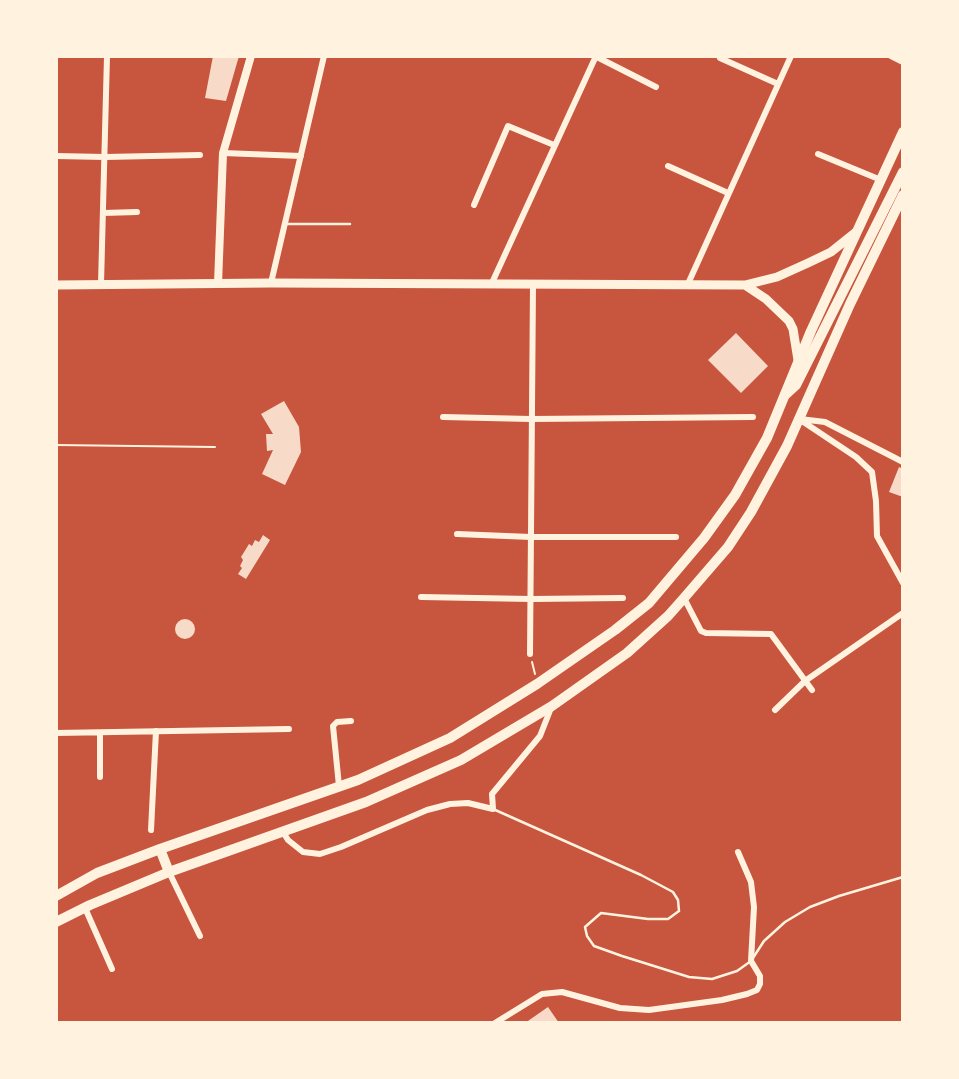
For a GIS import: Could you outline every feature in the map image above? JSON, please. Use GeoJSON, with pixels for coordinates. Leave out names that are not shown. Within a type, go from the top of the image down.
{"type":"FeatureCollection","features":[{"type":"Feature","properties":{"kind":"highway"},"geometry":{"type":"LineString","coordinates":[[785,395],[796,385],[903,172]]}},
{"type":"Feature","properties":{"kind":"main road"},"geometry":{"type":"LineString","coordinates":[[56,897],[97,873],[358,779],[450,738],[537,684],[649,603],[701,542],[735,495],[767,438],[799,360],[903,132]]}},
{"type":"Feature","properties":{"kind":"main road"},"geometry":{"type":"LineString","coordinates":[[56,922],[169,872],[366,802],[460,760],[552,706],[626,653],[684,598],[728,547],[751,512],[787,446],[850,304],[903,195]]}},
{"type":"Feature","properties":{"kind":"main road"},"geometry":{"type":"LineString","coordinates":[[56,285],[745,285],[777,277],[808,264],[831,252],[856,232]]}},
{"type":"Feature","properties":{"kind":"main road"},"geometry":{"type":"LineString","coordinates":[[745,285],[766,299],[789,321],[793,328],[799,360]]}},
{"type":"Feature","properties":{"kind":"main road"},"geometry":{"type":"LineString","coordinates":[[160,849],[169,872]]}},
{"type":"Feature","properties":{"kind":"street"},"geometry":{"type":"LineString","coordinates":[[101,284],[107,56]]}},
{"type":"Feature","properties":{"kind":"street"},"geometry":{"type":"LineString","coordinates":[[218,284],[223,153],[251,56]]}},
{"type":"Feature","properties":{"kind":"street"},"geometry":{"type":"LineString","coordinates":[[271,283],[324,56]]}},
{"type":"Feature","properties":{"kind":"street"},"geometry":{"type":"LineString","coordinates":[[491,285],[595,56],[656,87]]}},
{"type":"Feature","properties":{"kind":"street"},"geometry":{"type":"LineString","coordinates":[[687,286],[791,56]]}},
{"type":"Feature","properties":{"kind":"street"},"geometry":{"type":"LineString","coordinates":[[891,56],[903,62]]}},
{"type":"Feature","properties":{"kind":"street"},"geometry":{"type":"LineString","coordinates":[[720,58],[778,84]]}},
{"type":"Feature","properties":{"kind":"street"},"geometry":{"type":"LineString","coordinates":[[474,205],[508,126],[554,145]]}},
{"type":"Feature","properties":{"kind":"street"},"geometry":{"type":"LineString","coordinates":[[223,153],[301,156]]}},
{"type":"Feature","properties":{"kind":"street"},"geometry":{"type":"LineString","coordinates":[[818,154],[881,180]]}},
{"type":"Feature","properties":{"kind":"street"},"geometry":{"type":"LineString","coordinates":[[56,156],[200,155]]}},
{"type":"Feature","properties":{"kind":"street"},"geometry":{"type":"LineString","coordinates":[[668,166],[727,193]]}},
{"type":"Feature","properties":{"kind":"street"},"geometry":{"type":"LineString","coordinates":[[103,213],[137,212]]}},
{"type":"Feature","properties":{"kind":"street"},"geometry":{"type":"LineString","coordinates":[[530,654],[533,285]]}},
{"type":"Feature","properties":{"kind":"street"},"geometry":{"type":"LineString","coordinates":[[443,417],[754,417]]}},
{"type":"Feature","properties":{"kind":"street"},"geometry":{"type":"LineString","coordinates":[[799,419],[825,422],[903,462]]}},
{"type":"Feature","properties":{"kind":"street"},"geometry":{"type":"LineString","coordinates":[[799,419],[856,457],[872,472],[877,536],[903,583]]}},
{"type":"Feature","properties":{"kind":"street"},"geometry":{"type":"LineString","coordinates":[[457,534],[676,537]]}},
{"type":"Feature","properties":{"kind":"street"},"geometry":{"type":"LineString","coordinates":[[421,597],[623,598]]}},
{"type":"Feature","properties":{"kind":"street"},"geometry":{"type":"LineString","coordinates":[[684,598],[701,631],[771,634],[812,690]]}},
{"type":"Feature","properties":{"kind":"street"},"geometry":{"type":"LineString","coordinates":[[775,710],[805,681],[903,613]]}},
{"type":"Feature","properties":{"kind":"street"},"geometry":{"type":"LineString","coordinates":[[283,832],[288,840],[303,852],[320,854],[427,810],[450,804],[468,803],[493,809],[492,794],[540,736],[552,706]]}},
{"type":"Feature","properties":{"kind":"street"},"geometry":{"type":"LineString","coordinates":[[339,786],[333,726],[337,722],[351,721]]}},
{"type":"Feature","properties":{"kind":"street"},"geometry":{"type":"LineString","coordinates":[[56,733],[289,729]]}},
{"type":"Feature","properties":{"kind":"street"},"geometry":{"type":"LineString","coordinates":[[151,830],[156,731]]}},
{"type":"Feature","properties":{"kind":"street"},"geometry":{"type":"LineString","coordinates":[[100,733],[100,777]]}},
{"type":"Feature","properties":{"kind":"street"},"geometry":{"type":"LineString","coordinates":[[495,1023],[542,994],[562,992],[620,1008],[649,1010],[747,995],[757,990],[760,984],[757,968],[751,961],[754,907],[751,882],[738,852]]}},
{"type":"Feature","properties":{"kind":"street"},"geometry":{"type":"LineString","coordinates":[[169,872],[200,936]]}},
{"type":"Feature","properties":{"kind":"street"},"geometry":{"type":"LineString","coordinates":[[85,908],[112,969]]}},
{"type":"Feature","properties":{"kind":"lane"},"geometry":{"type":"LineString","coordinates":[[285,224],[350,224]]}},
{"type":"Feature","properties":{"kind":"lane"},"geometry":{"type":"LineString","coordinates":[[493,809],[673,892],[678,900],[679,911],[668,919],[601,914],[585,927],[594,946],[688,977],[712,979],[737,971],[751,961],[764,941],[785,922],[810,907],[903,877]]}},
{"type":"Feature","properties":{"kind":"path"},"geometry":{"type":"LineString","coordinates":[[56,446],[215,447]]}},
{"type":"Feature","properties":{"kind":"path"},"geometry":{"type":"LineString","coordinates":[[530,654],[537,684]]}},
{"type":"Feature","properties":{"kind":"building"},"geometry":{"type":"Polygon","coordinates":[[[213,56],[239,56],[226,101],[205,98],[213,56]]]}},
{"type":"Feature","properties":{"kind":"building"},"geometry":{"type":"Polygon","coordinates":[[[736,333],[768,366],[741,393],[708,360],[736,333]]]}},
{"type":"Feature","properties":{"kind":"building"},"geometry":{"type":"Polygon","coordinates":[[[284,401],[299,427],[301,452],[285,485],[262,474],[273,450],[267,451],[266,434],[273,434],[261,414],[284,401]]]}},
{"type":"Feature","properties":{"kind":"building"},"geometry":{"type":"Polygon","coordinates":[[[899,467],[903,469],[903,497],[889,492],[899,467]]]}},
{"type":"Feature","properties":{"kind":"building"},"geometry":{"type":"Polygon","coordinates":[[[263,535],[270,540],[246,579],[238,574],[242,568],[241,557],[249,544],[252,546],[255,540],[259,542],[263,535]]]}},
{"type":"Feature","properties":{"kind":"building"},"geometry":{"type":"Polygon","coordinates":[[[185,619],[192,622],[195,629],[192,636],[185,639],[178,636],[175,629],[178,622],[185,619]]]}},
{"type":"Feature","properties":{"kind":"building"},"geometry":{"type":"Polygon","coordinates":[[[548,1007],[559,1023],[525,1023],[548,1007]]]}}]}
